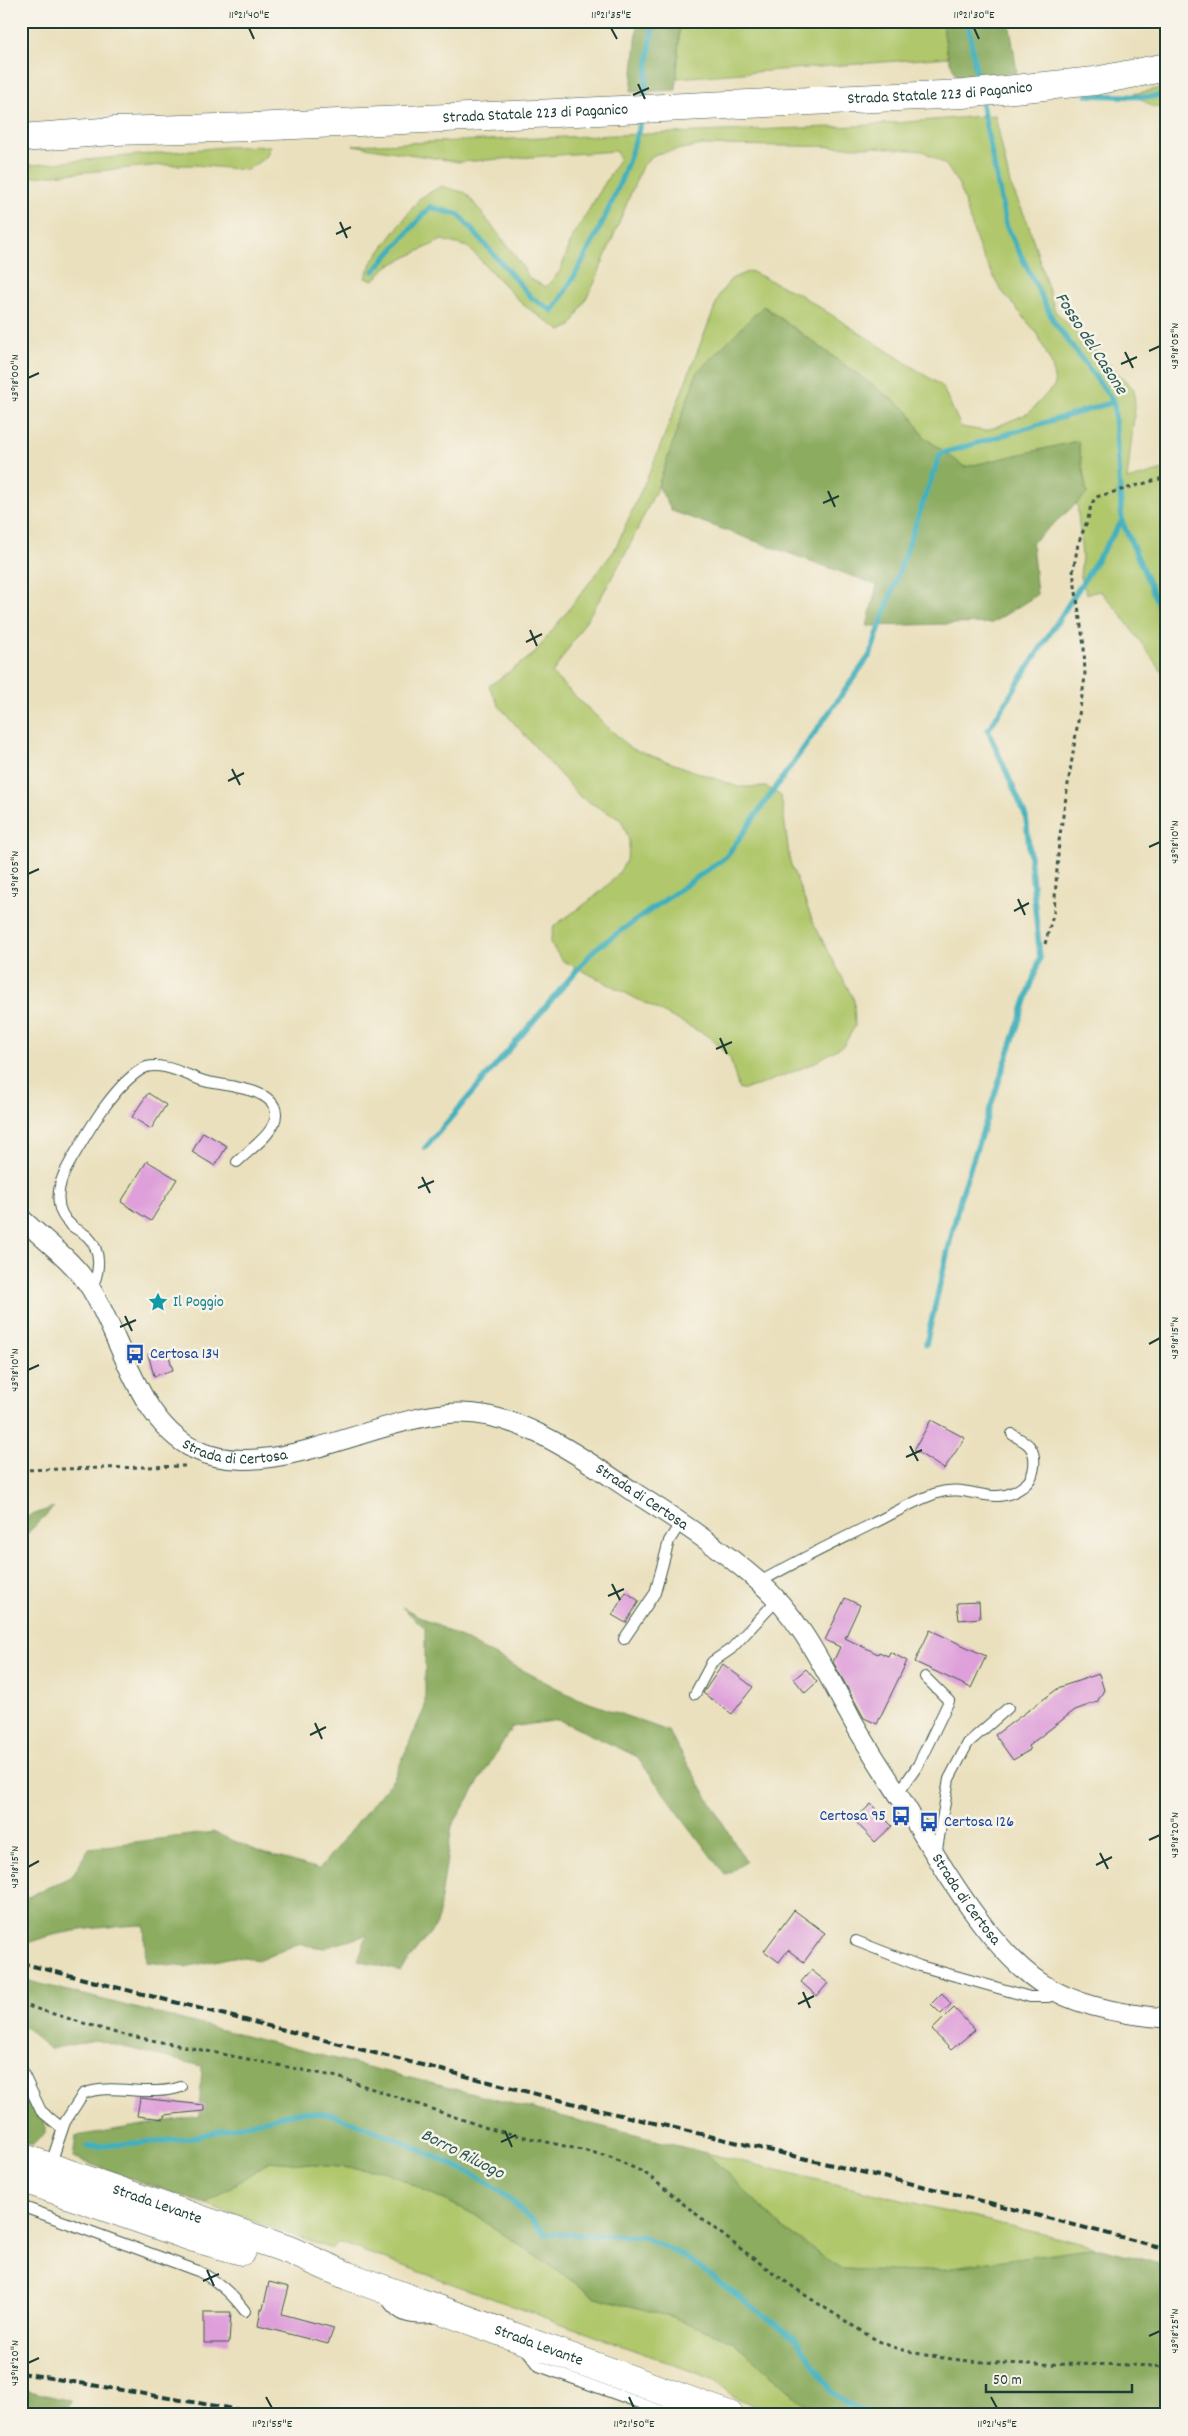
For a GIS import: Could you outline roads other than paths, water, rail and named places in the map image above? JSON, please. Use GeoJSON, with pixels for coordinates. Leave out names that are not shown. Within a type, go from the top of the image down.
{"type":"FeatureCollection","features":[{"type":"Feature","properties":{"kind":"main road","name":"Strada Statale 223 di Paganico"},"geometry":{"type":"LineString","coordinates":[[21,138],[115,131],[252,127],[963,94],[1095,81],[1167,67]]}},
{"type":"Feature","properties":{"kind":"main road","name":"Strada Levante"},"geometry":{"type":"LineString","coordinates":[[21,2157],[282,2247],[348,2276],[729,2415]]}},
{"type":"Feature","properties":{"kind":"main road","name":"Strada Levante"},"geometry":{"type":"LineString","coordinates":[[21,2178],[194,2238],[348,2276]]}},
{"type":"Feature","properties":{"kind":"street","name":"Strada di Certosa"},"geometry":{"type":"LineString","coordinates":[[21,1218],[78,1272],[91,1289],[150,1407],[169,1431],[196,1450],[224,1457],[272,1456],[326,1445],[420,1418],[456,1413],[479,1414],[510,1422],[553,1442],[681,1522],[760,1582],[808,1639],[869,1752],[898,1794],[936,1856],[989,1931],[1012,1959],[1040,1983],[1059,1994],[1099,2007],[1135,2015],[1167,2018]]}},
{"type":"Feature","properties":{"kind":"lane"},"geometry":{"type":"LineString","coordinates":[[91,1289],[98,1276],[97,1252],[88,1237],[70,1225],[58,1207],[59,1185],[68,1166],[92,1127],[124,1084],[144,1068],[164,1066],[206,1081],[243,1086],[261,1096],[273,1105],[276,1113],[274,1126],[237,1162]]}},
{"type":"Feature","properties":{"kind":"lane"},"geometry":{"type":"LineString","coordinates":[[760,1582],[817,1550],[899,1509],[938,1493],[953,1490],[997,1498],[1009,1494],[1028,1482],[1034,1471],[1034,1458],[1030,1447],[1012,1434]]}},
{"type":"Feature","properties":{"kind":"lane"},"geometry":{"type":"LineString","coordinates":[[624,1639],[655,1593],[669,1541],[681,1522]]}},
{"type":"Feature","properties":{"kind":"lane"},"geometry":{"type":"LineString","coordinates":[[695,1694],[712,1662],[731,1649],[776,1600]]}},
{"type":"Feature","properties":{"kind":"lane"},"geometry":{"type":"LineString","coordinates":[[898,1794],[918,1765],[949,1701],[925,1678]]}},
{"type":"Feature","properties":{"kind":"lane"},"geometry":{"type":"LineString","coordinates":[[936,1856],[949,1778],[968,1743],[1008,1708]]}},
{"type":"Feature","properties":{"kind":"lane"},"geometry":{"type":"LineString","coordinates":[[856,1941],[920,1966],[1030,1997],[1048,1997],[1059,1994]]}},
{"type":"Feature","properties":{"kind":"lane"},"geometry":{"type":"LineString","coordinates":[[21,2069],[29,2082],[38,2106],[46,2116],[62,2128]]}},
{"type":"Feature","properties":{"kind":"lane"},"geometry":{"type":"LineString","coordinates":[[50,2167],[62,2128],[79,2098],[89,2092],[154,2092],[181,2087]]}},
{"type":"Feature","properties":{"kind":"lane"},"geometry":{"type":"LineString","coordinates":[[21,2206],[198,2271],[214,2279],[226,2289],[245,2311]]}},
{"type":"Feature","properties":{"kind":"lane"},"geometry":{"type":"LineString","coordinates":[[515,2336],[539,2366],[673,2415]]}},
{"type":"Feature","properties":{"kind":"waterway"},"geometry":{"type":"LineString","coordinates":[[644,102],[653,21]]}},
{"type":"Feature","properties":{"kind":"waterway","name":"Fosso del Casone"},"geometry":{"type":"LineString","coordinates":[[968,21],[978,86]]}},
{"type":"Feature","properties":{"kind":"waterway"},"geometry":{"type":"LineString","coordinates":[[1087,95],[1151,97],[1167,94]]}},
{"type":"Feature","properties":{"kind":"waterway","name":"Fosso del Casone"},"geometry":{"type":"LineString","coordinates":[[981,100],[1006,225],[1054,322],[1114,402],[1122,521],[1167,625]]}},
{"type":"Feature","properties":{"kind":"waterway"},"geometry":{"type":"LineString","coordinates":[[374,271],[430,207],[459,215],[532,298],[553,311],[580,266],[605,217],[626,166],[642,116]]}},
{"type":"Feature","properties":{"kind":"waterway"},"geometry":{"type":"LineString","coordinates":[[425,1148],[595,949],[726,857],[870,655],[940,454],[1114,402]]}},
{"type":"Feature","properties":{"kind":"waterway"},"geometry":{"type":"LineString","coordinates":[[926,1344],[960,1199],[1040,958],[1026,817],[988,730],[1122,521]]}},
{"type":"Feature","properties":{"kind":"waterway","name":"Borro Riluogo"},"geometry":{"type":"LineString","coordinates":[[87,2147],[186,2139],[298,2112],[331,2114],[394,2138],[477,2176],[501,2191],[545,2234],[641,2236],[684,2256],[796,2339],[833,2393],[856,2409],[870,2415]]}},
{"type":"Feature","properties":{"kind":"railway"},"geometry":{"type":"LineString","coordinates":[[21,1963],[599,2110],[955,2194],[1167,2249]]}},
{"type":"Feature","properties":{"kind":"railway"},"geometry":{"type":"LineString","coordinates":[[21,2373],[269,2415]]}},
{"type":"Feature","properties":{"kind":"place","name":"Il Poggio"},"geometry":{"type":"Point","coordinates":[158,1302]}},
{"type":"Feature","properties":{"kind":"place","name":"Certosa 134"},"geometry":{"type":"Point","coordinates":[135,1354]}},
{"type":"Feature","properties":{"kind":"place","name":"Certosa 95"},"geometry":{"type":"Point","coordinates":[901,1816]}},
{"type":"Feature","properties":{"kind":"place","name":"Certosa 126"},"geometry":{"type":"Point","coordinates":[929,1822]}}]}
